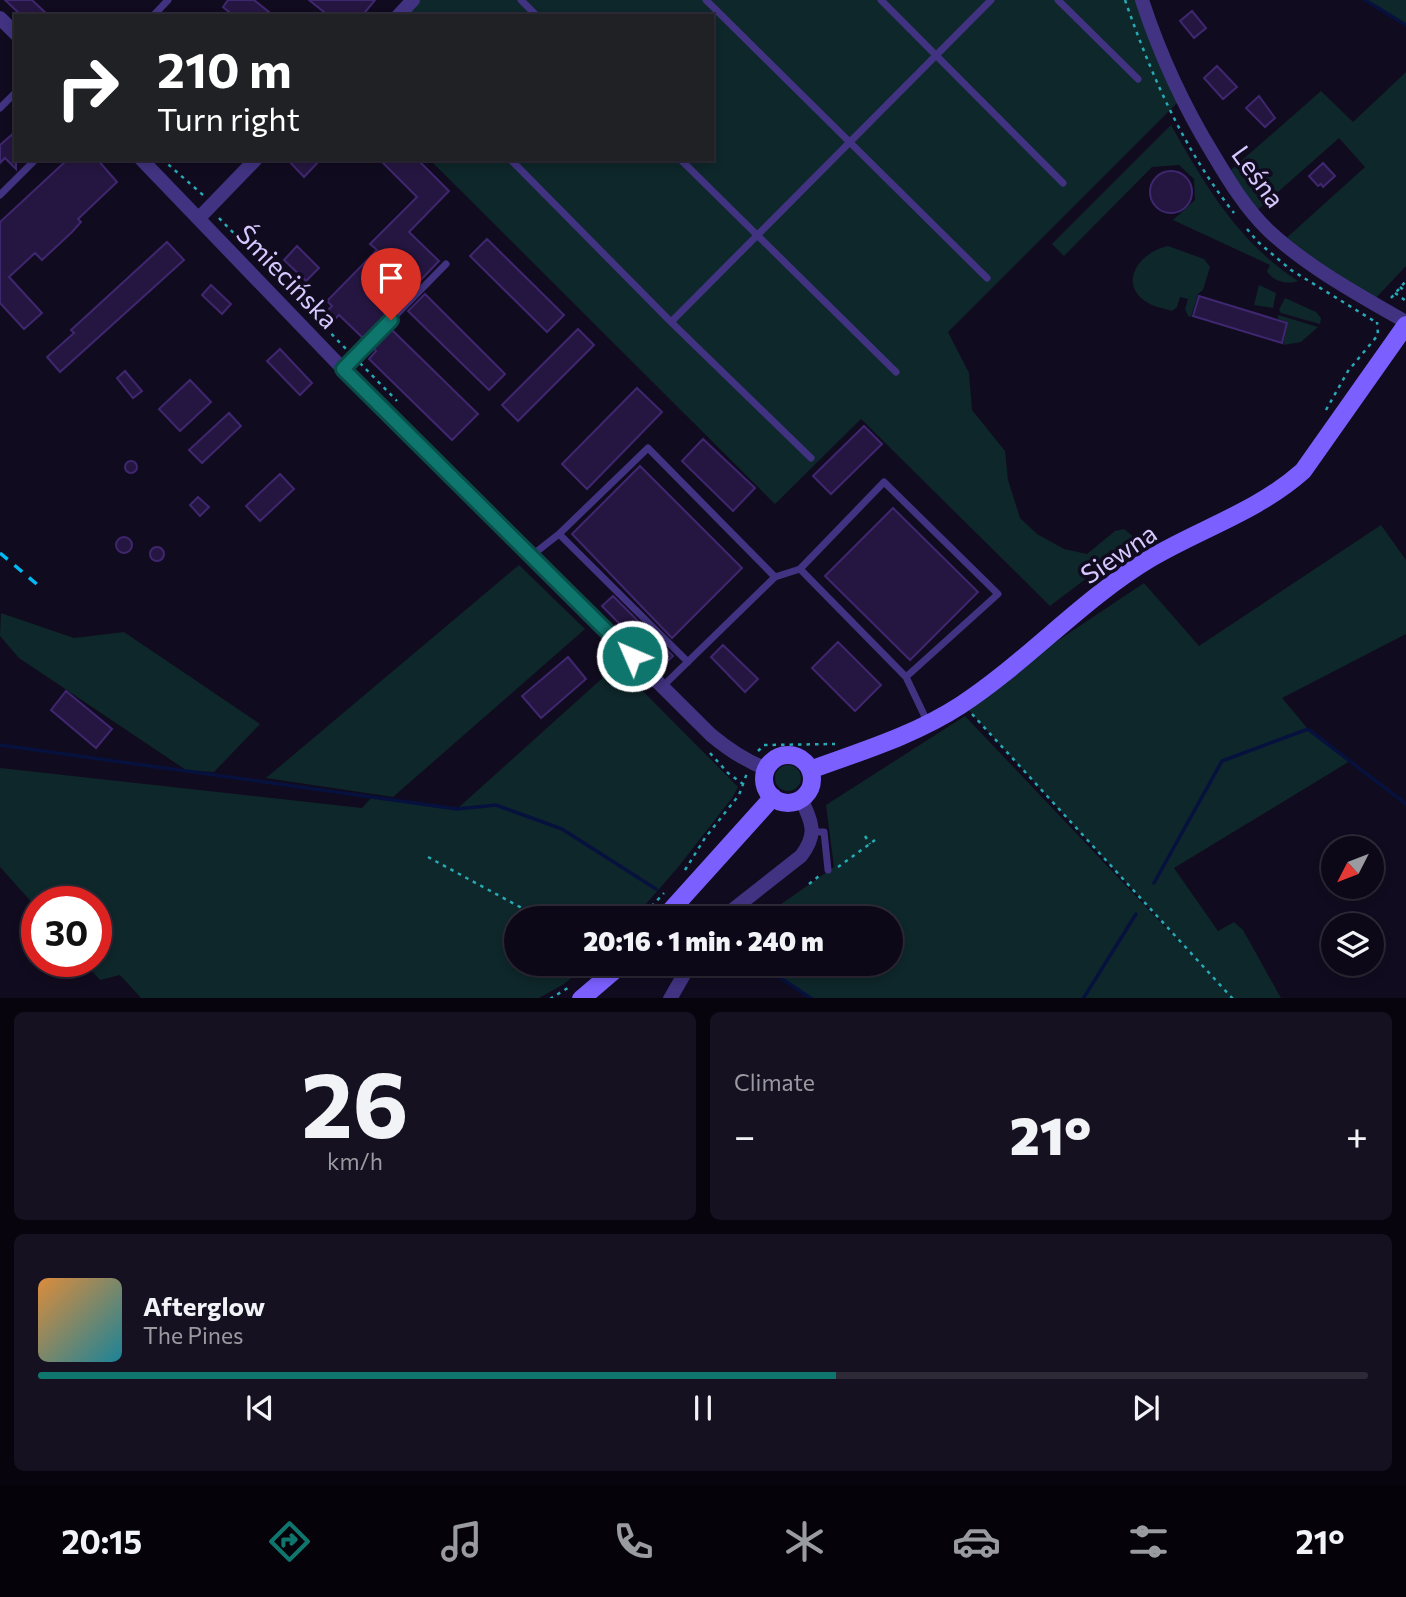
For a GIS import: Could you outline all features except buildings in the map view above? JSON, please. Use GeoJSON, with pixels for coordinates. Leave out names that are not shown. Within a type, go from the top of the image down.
{"type":"FeatureCollection","features":[{"type":"Feature","properties":{"kind":"main road","name":"Siewna"},"geometry":{"type":"LineString","coordinates":[[810,770],[900,738],[963,704],[1102,593],[1150,559],[1250,508],[1286,486],[1303,471],[1406,323]]}},
{"type":"Feature","properties":{"kind":"main road"},"geometry":{"type":"LineString","coordinates":[[787,755],[802,760],[810,770],[812,783],[806,795],[786,803],[772,797],[759,766],[787,755]]}},
{"type":"Feature","properties":{"kind":"main road"},"geometry":{"type":"LineString","coordinates":[[675,906],[772,797]]}},
{"type":"Feature","properties":{"kind":"main road"},"geometry":{"type":"LineString","coordinates":[[577,992],[603,976]]}},
{"type":"Feature","properties":{"kind":"street"},"geometry":{"type":"LineString","coordinates":[[400,14],[413,0]]}},
{"type":"Feature","properties":{"kind":"street","name":"Leśna"},"geometry":{"type":"LineString","coordinates":[[1142,0],[1154,37],[1181,99],[1225,175],[1253,214],[1303,259],[1406,323]]}},
{"type":"Feature","properties":{"kind":"street"},"geometry":{"type":"LineString","coordinates":[[0,19],[14,32]]}},
{"type":"Feature","properties":{"kind":"street","name":"Śmiecińska"},"geometry":{"type":"LineString","coordinates":[[143,161],[343,369],[663,687],[729,750],[759,766]]}},
{"type":"Feature","properties":{"kind":"street"},"geometry":{"type":"LineString","coordinates":[[199,218],[254,161]]}},
{"type":"Feature","properties":{"kind":"street"},"geometry":{"type":"LineString","coordinates":[[738,906],[801,856],[810,844],[813,832],[811,820],[801,799]]}},
{"type":"Feature","properties":{"kind":"street"},"geometry":{"type":"LineString","coordinates":[[671,998],[683,976]]}},
{"type":"Feature","properties":{"kind":"lane"},"geometry":{"type":"LineString","coordinates":[[155,14],[168,0]]}},
{"type":"Feature","properties":{"kind":"lane"},"geometry":{"type":"LineString","coordinates":[[521,0],[535,14]]}},
{"type":"Feature","properties":{"kind":"lane"},"geometry":{"type":"LineString","coordinates":[[706,0],[986,278]]}},
{"type":"Feature","properties":{"kind":"lane"},"geometry":{"type":"LineString","coordinates":[[881,0],[1063,183]]}},
{"type":"Feature","properties":{"kind":"lane"},"geometry":{"type":"LineString","coordinates":[[671,322],[991,0]]}},
{"type":"Feature","properties":{"kind":"lane"},"geometry":{"type":"LineString","coordinates":[[1058,0],[1138,79]]}},
{"type":"Feature","properties":{"kind":"lane"},"geometry":{"type":"LineString","coordinates":[[0,108],[14,94]]}},
{"type":"Feature","properties":{"kind":"lane"},"geometry":{"type":"LineString","coordinates":[[0,195],[34,161]]}},
{"type":"Feature","properties":{"kind":"lane"},"geometry":{"type":"LineString","coordinates":[[512,161],[671,322],[811,458]]}},
{"type":"Feature","properties":{"kind":"lane"},"geometry":{"type":"LineString","coordinates":[[682,161],[896,372]]}},
{"type":"Feature","properties":{"kind":"lane"},"geometry":{"type":"LineString","coordinates":[[343,369],[446,264]]}},
{"type":"Feature","properties":{"kind":"lane"},"geometry":{"type":"LineString","coordinates":[[531,555],[559,534],[648,449],[775,577]]}},
{"type":"Feature","properties":{"kind":"lane"},"geometry":{"type":"LineString","coordinates":[[663,687],[775,577],[800,569],[884,482],[998,594],[905,677]]}},
{"type":"Feature","properties":{"kind":"lane"},"geometry":{"type":"LineString","coordinates":[[559,534],[688,663]]}},
{"type":"Feature","properties":{"kind":"lane"},"geometry":{"type":"LineString","coordinates":[[800,569],[905,677],[929,724]]}},
{"type":"Feature","properties":{"kind":"lane"},"geometry":{"type":"LineString","coordinates":[[813,832],[824,832],[828,870]]}},
{"type":"Feature","properties":{"kind":"path"},"geometry":{"type":"LineString","coordinates":[[1325,414],[1348,372],[1378,335],[1378,317],[1383,308],[1406,281]]}},
{"type":"Feature","properties":{"kind":"path"},"geometry":{"type":"LineString","coordinates":[[1400,287],[1406,292]]}},
{"type":"Feature","properties":{"kind":"path"},"geometry":{"type":"LineString","coordinates":[[1395,293],[1406,300]]}},
{"type":"Feature","properties":{"kind":"path"},"geometry":{"type":"LineString","coordinates":[[963,704],[1232,998]]}},
{"type":"Feature","properties":{"kind":"path"},"geometry":{"type":"LineString","coordinates":[[677,879],[687,869],[705,838],[759,766],[760,746],[839,744]]}},
{"type":"Feature","properties":{"kind":"path"},"geometry":{"type":"LineString","coordinates":[[865,836],[870,844]]}},
{"type":"Feature","properties":{"kind":"path"},"geometry":{"type":"LineString","coordinates":[[808,884],[875,840]]}},
{"type":"Feature","properties":{"kind":"path"},"geometry":{"type":"LineString","coordinates":[[428,857],[518,906]]}},
{"type":"Feature","properties":{"kind":"path"},"geometry":{"type":"LineString","coordinates":[[652,906],[668,889]]}},
{"type":"Feature","properties":{"kind":"path"},"geometry":{"type":"LineString","coordinates":[[554,998],[577,992]]}},
{"type":"Feature","properties":{"kind":"green space"},"geometry":{"type":"Polygon","coordinates":[[[413,0],[1142,0],[1181,99],[948,332],[969,373],[972,410],[1005,451],[1008,480],[1020,518],[1037,534],[1064,549],[1087,554],[1115,531],[1124,529],[1137,540],[1050,606],[861,419],[775,504],[431,161],[714,161],[714,14],[400,14],[413,0]]]}},
{"type":"Feature","properties":{"kind":"green space"},"geometry":{"type":"Polygon","coordinates":[[[1365,0],[1406,0],[1406,25],[1365,0]]]}},
{"type":"Feature","properties":{"kind":"green space"},"geometry":{"type":"Polygon","coordinates":[[[1406,72],[1406,266],[1372,302],[1282,242],[1365,167],[1339,138],[1253,214],[1225,175],[1321,91],[1353,122],[1406,72]]]}},
{"type":"Feature","properties":{"kind":"green space"},"geometry":{"type":"Polygon","coordinates":[[[1171,125],[1211,191],[1241,231],[1277,266],[1298,281],[1290,283],[1276,280],[1267,271],[1270,265],[1173,220],[1195,200],[1194,179],[1179,165],[1152,167],[1064,256],[1052,244],[1171,125]]]}},
{"type":"Feature","properties":{"kind":"green space"},"geometry":{"type":"Polygon","coordinates":[[[1168,246],[1204,259],[1210,267],[1191,317],[1185,309],[1188,299],[1180,297],[1177,307],[1172,311],[1145,301],[1133,285],[1133,276],[1142,260],[1168,246]]]}},
{"type":"Feature","properties":{"kind":"green space"},"geometry":{"type":"Polygon","coordinates":[[[1259,285],[1276,293],[1273,308],[1254,305],[1259,285]]]}},
{"type":"Feature","properties":{"kind":"green space"},"geometry":{"type":"Polygon","coordinates":[[[1285,298],[1316,312],[1321,318],[1320,324],[1281,313],[1279,310],[1285,298]]]}},
{"type":"Feature","properties":{"kind":"green space"},"geometry":{"type":"Polygon","coordinates":[[[1278,315],[1318,327],[1301,342],[1283,345],[1288,322],[1278,319],[1278,315]]]}},
{"type":"Feature","properties":{"kind":"green space"},"geometry":{"type":"Polygon","coordinates":[[[1381,525],[1406,560],[1406,634],[1282,698],[1308,729],[1350,761],[1174,868],[1218,931],[1234,922],[1243,930],[1281,998],[812,998],[778,976],[903,976],[903,906],[778,906],[834,867],[826,805],[965,716],[1203,967],[963,704],[1144,583],[1199,646],[1381,525]]]}},
{"type":"Feature","properties":{"kind":"green space"},"geometry":{"type":"Polygon","coordinates":[[[519,565],[585,629],[393,797],[266,778],[519,565]]]}},
{"type":"Feature","properties":{"kind":"green space"},"geometry":{"type":"Polygon","coordinates":[[[1,613],[74,638],[124,632],[260,724],[214,772],[186,770],[19,658],[0,636],[1,613]]]}},
{"type":"Feature","properties":{"kind":"green space"},"geometry":{"type":"Polygon","coordinates":[[[617,665],[738,787],[679,866],[644,906],[504,906],[504,976],[574,976],[539,998],[141,998],[120,975],[112,977],[112,886],[21,886],[21,890],[0,867],[0,768],[362,808],[372,797],[457,809],[617,665]]]}},
{"type":"Feature","properties":{"kind":"green space"},"geometry":{"type":"Polygon","coordinates":[[[788,765],[797,769],[801,778],[797,787],[788,791],[779,787],[775,778],[779,769],[788,765]]]}},
{"type":"Feature","properties":{"kind":"waterway"},"geometry":{"type":"LineString","coordinates":[[1365,0],[1406,25]]}},
{"type":"Feature","properties":{"kind":"waterway"},"geometry":{"type":"LineString","coordinates":[[1154,883],[1222,761],[1308,729],[1406,804]]}},
{"type":"Feature","properties":{"kind":"waterway"},"geometry":{"type":"LineString","coordinates":[[0,745],[457,809],[496,805],[562,829],[656,889]]}},
{"type":"Feature","properties":{"kind":"waterway"},"geometry":{"type":"LineString","coordinates":[[1084,998],[1136,914]]}},
{"type":"Feature","properties":{"kind":"waterway"},"geometry":{"type":"LineString","coordinates":[[778,976],[811,998]]}},
{"type":"Feature","properties":{"kind":"railway"},"geometry":{"type":"LineString","coordinates":[[0,553],[39,586]]}},
{"type":"Feature","properties":{"kind":"route"},"geometry":{"type":"LineString","coordinates":[[391,320],[343,369],[632,656]]}}]}
